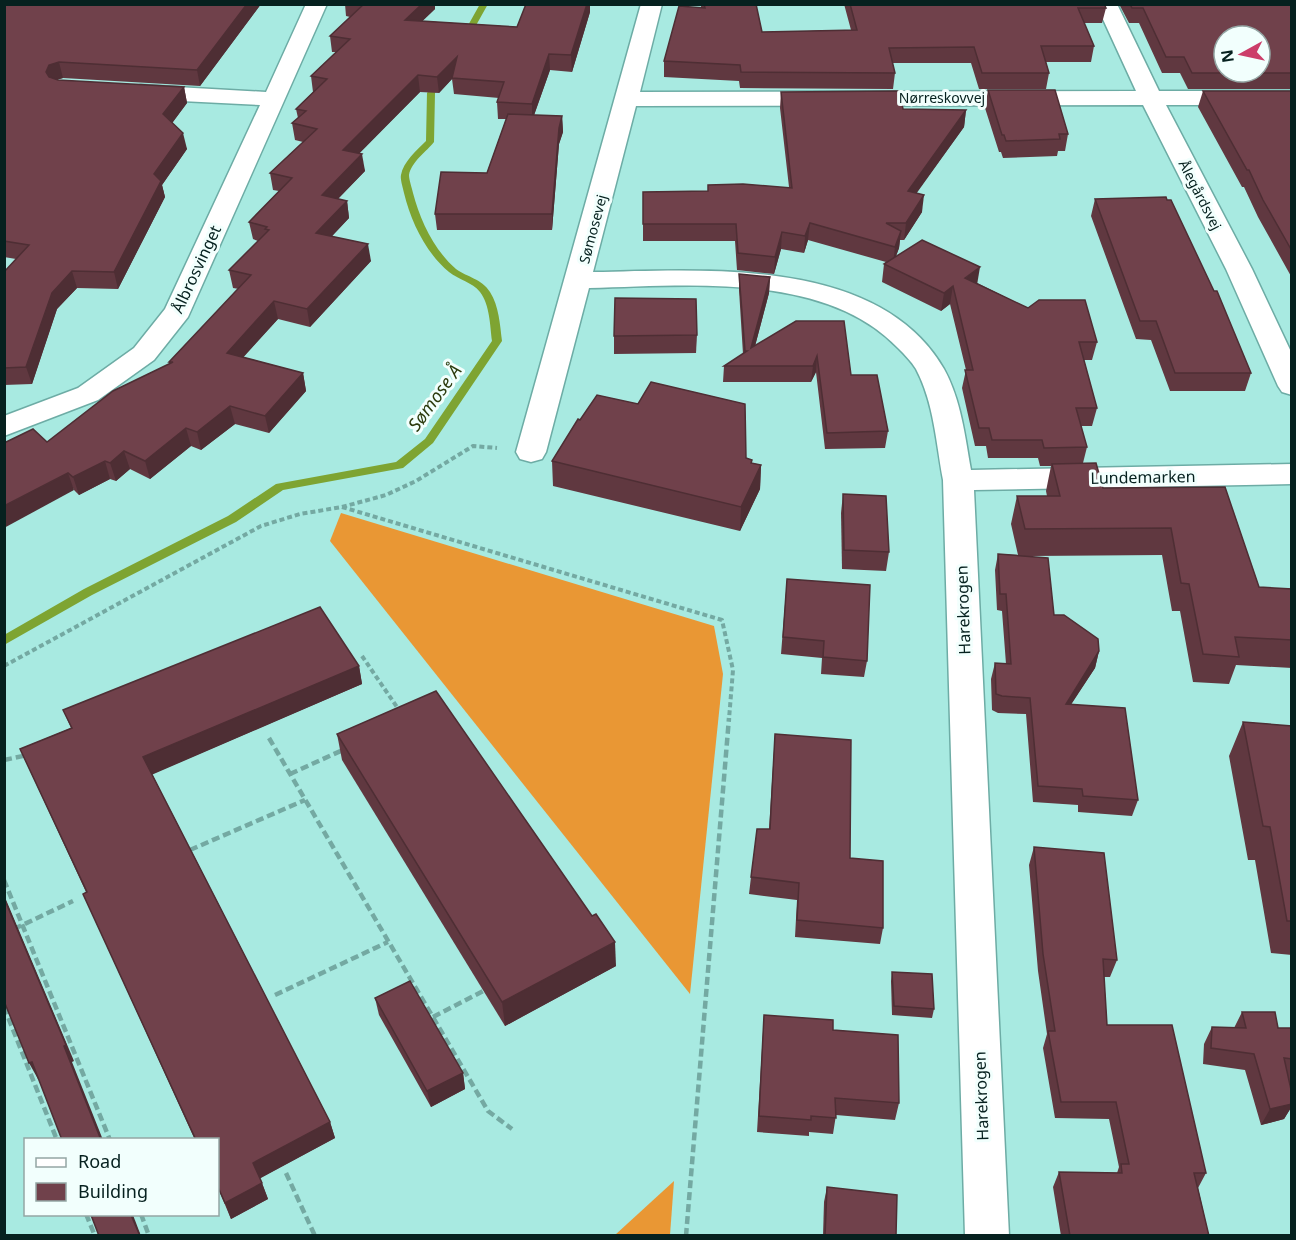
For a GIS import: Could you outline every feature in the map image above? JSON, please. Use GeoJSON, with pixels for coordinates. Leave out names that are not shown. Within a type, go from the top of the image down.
{"type":"FeatureCollection","features":[{"type":"Feature","properties":{"kind":"street","name":"Ålbrosvinget"},"geometry":{"type":"LineString","coordinates":[[4,427],[88,394],[144,354],[178,311],[317,4]]}},
{"type":"Feature","properties":{"kind":"street","name":"Sømosevej"},"geometry":{"type":"LineString","coordinates":[[531,452],[652,4]]}},
{"type":"Feature","properties":{"kind":"street","name":"Ålegårdsvej"},"geometry":{"type":"LineString","coordinates":[[1106,4],[1150,97],[1239,269],[1292,386]]}},
{"type":"Feature","properties":{"kind":"street"},"geometry":{"type":"LineString","coordinates":[[121,91],[274,99]]}},
{"type":"Feature","properties":{"kind":"street","name":"Nørreskovvej"},"geometry":{"type":"LineString","coordinates":[[628,99],[1292,98]]}},
{"type":"Feature","properties":{"kind":"street","name":"Harekrogen"},"geometry":{"type":"LineString","coordinates":[[579,280],[754,280],[810,290],[847,301],[896,327],[924,359],[943,399],[958,480],[987,1236]]}},
{"type":"Feature","properties":{"kind":"street","name":"Lundemarken"},"geometry":{"type":"LineString","coordinates":[[958,480],[1292,474]]}},
{"type":"Feature","properties":{"kind":"path"},"geometry":{"type":"LineString","coordinates":[[4,666],[261,526],[300,514],[342,507],[386,495],[416,481],[473,446],[531,452]]}},
{"type":"Feature","properties":{"kind":"path"},"geometry":{"type":"LineString","coordinates":[[342,507],[722,620],[734,670],[686,1236]]}},
{"type":"Feature","properties":{"kind":"path"},"geometry":{"type":"LineString","coordinates":[[362,656],[401,712]]}},
{"type":"Feature","properties":{"kind":"path"},"geometry":{"type":"LineString","coordinates":[[269,738],[488,1111],[512,1129]]}},
{"type":"Feature","properties":{"kind":"path"},"geometry":{"type":"LineString","coordinates":[[290,774],[354,745]]}},
{"type":"Feature","properties":{"kind":"path"},"geometry":{"type":"LineString","coordinates":[[4,760],[37,752]]}},
{"type":"Feature","properties":{"kind":"path"},"geometry":{"type":"LineString","coordinates":[[190,850],[305,800]]}},
{"type":"Feature","properties":{"kind":"path"},"geometry":{"type":"LineString","coordinates":[[4,880],[109,1138]]}},
{"type":"Feature","properties":{"kind":"path"},"geometry":{"type":"LineString","coordinates":[[4,933],[73,901]]}},
{"type":"Feature","properties":{"kind":"path"},"geometry":{"type":"LineString","coordinates":[[275,995],[388,942]]}},
{"type":"Feature","properties":{"kind":"path"},"geometry":{"type":"LineString","coordinates":[[432,1017],[494,985]]}},
{"type":"Feature","properties":{"kind":"path"},"geometry":{"type":"LineString","coordinates":[[4,1007],[56,1138]]}},
{"type":"Feature","properties":{"kind":"path"},"geometry":{"type":"LineString","coordinates":[[286,1173],[315,1236]]}},
{"type":"Feature","properties":{"kind":"path"},"geometry":{"type":"LineString","coordinates":[[86,1216],[95,1236]]}},
{"type":"Feature","properties":{"kind":"path"},"geometry":{"type":"LineString","coordinates":[[141,1216],[149,1236]]}},
{"type":"Feature","properties":{"kind":"shaded area"},"geometry":{"type":"Polygon","coordinates":[[[341,513],[714,626],[723,674],[690,994],[330,541],[341,513]]]}},
{"type":"Feature","properties":{"kind":"shaded area"},"geometry":{"type":"Polygon","coordinates":[[[674,1181],[670,1235],[615,1235],[674,1181]]]}},
{"type":"Feature","properties":{"kind":"building"},"geometry":{"type":"Polygon","coordinates":[[[5,4],[247,4],[197,70],[59,62],[49,65],[46,72],[49,77],[58,80],[184,87],[163,114],[183,133],[154,174],[161,181],[114,272],[72,271],[52,293],[26,367],[4,368],[4,272],[29,245],[4,241],[5,4]]]}},
{"type":"Feature","properties":{"kind":"building"},"geometry":{"type":"Polygon","coordinates":[[[364,4],[422,4],[405,20],[517,27],[526,4],[587,4],[571,55],[549,54],[532,104],[497,102],[504,82],[452,78],[457,57],[437,77],[418,75],[343,150],[362,154],[322,195],[347,201],[316,233],[368,244],[307,309],[274,301],[227,353],[303,373],[265,416],[230,406],[197,432],[186,428],[145,461],[124,451],[110,463],[105,461],[73,477],[68,473],[4,506],[4,443],[33,429],[47,442],[113,391],[173,362],[169,362],[251,275],[229,270],[269,230],[265,229],[267,227],[249,222],[292,178],[270,173],[317,129],[292,123],[306,111],[296,109],[327,79],[311,76],[350,39],[330,36],[364,4]]]}},
{"type":"Feature","properties":{"kind":"building"},"geometry":{"type":"Polygon","coordinates":[[[704,4],[756,4],[762,32],[857,30],[850,4],[1104,4],[1106,8],[1078,8],[1094,46],[1041,46],[1049,73],[982,73],[974,47],[889,48],[895,73],[741,72],[740,65],[664,61],[679,6],[705,8],[704,4]]]}},
{"type":"Feature","properties":{"kind":"building"},"geometry":{"type":"Polygon","coordinates":[[[1130,4],[1292,4],[1292,73],[1272,73],[1272,24],[1212,24],[1212,73],[1192,73],[1184,57],[1166,57],[1143,8],[1132,8],[1130,4]]]}},
{"type":"Feature","properties":{"kind":"building"},"geometry":{"type":"Polygon","coordinates":[[[988,90],[1055,90],[1068,134],[1059,134],[1060,139],[1006,141],[988,90]]]}},
{"type":"Feature","properties":{"kind":"building"},"geometry":{"type":"Polygon","coordinates":[[[899,91],[903,109],[966,110],[908,191],[924,195],[906,223],[886,223],[901,231],[895,247],[810,223],[805,236],[782,232],[775,257],[738,253],[736,224],[643,224],[643,192],[708,191],[708,185],[743,184],[792,188],[781,92],[899,91]]]}},
{"type":"Feature","properties":{"kind":"building"},"geometry":{"type":"Polygon","coordinates":[[[1203,91],[1292,91],[1292,251],[1249,170],[1203,91]]]}},
{"type":"Feature","properties":{"kind":"building"},"geometry":{"type":"Polygon","coordinates":[[[508,114],[562,116],[552,214],[435,214],[441,172],[487,173],[508,114]]]}},
{"type":"Feature","properties":{"kind":"building"},"geometry":{"type":"Polygon","coordinates":[[[1166,197],[1167,200],[1171,200],[1214,291],[1217,291],[1251,373],[1175,373],[1156,321],[1140,321],[1095,199],[1166,197]]]}},
{"type":"Feature","properties":{"kind":"building"},"geometry":{"type":"Polygon","coordinates":[[[922,240],[980,267],[965,278],[1028,308],[1039,300],[1085,300],[1097,342],[1079,342],[1097,408],[1076,408],[1087,447],[1044,448],[1042,440],[992,440],[989,428],[979,428],[965,370],[973,370],[953,286],[944,293],[884,264],[922,240]]]}},
{"type":"Feature","properties":{"kind":"building"},"geometry":{"type":"Polygon","coordinates":[[[739,274],[770,277],[751,348],[796,321],[844,321],[851,375],[877,375],[888,431],[827,433],[817,356],[813,366],[724,366],[747,351],[745,351],[739,274]]]}},
{"type":"Feature","properties":{"kind":"building"},"geometry":{"type":"Polygon","coordinates":[[[615,298],[696,299],[697,335],[614,336],[615,298]]]}},
{"type":"Feature","properties":{"kind":"building"},"geometry":{"type":"Polygon","coordinates":[[[651,382],[745,404],[746,458],[752,460],[751,463],[761,465],[741,507],[552,461],[578,419],[580,420],[597,395],[638,404],[651,382]]]}},
{"type":"Feature","properties":{"kind":"building"},"geometry":{"type":"Polygon","coordinates":[[[1096,463],[1103,488],[1225,487],[1259,587],[1292,589],[1292,640],[1235,637],[1239,657],[1203,654],[1189,584],[1181,583],[1171,528],[1025,529],[1017,496],[1060,496],[1052,464],[1096,463]]]}},
{"type":"Feature","properties":{"kind":"building"},"geometry":{"type":"Polygon","coordinates":[[[843,494],[886,496],[889,552],[844,550],[843,494]]]}},
{"type":"Feature","properties":{"kind":"building"},"geometry":{"type":"Polygon","coordinates":[[[998,554],[1048,558],[1054,615],[1064,615],[1098,639],[1099,651],[1066,704],[1125,708],[1138,800],[1083,796],[1082,789],[1038,786],[1030,698],[996,694],[995,663],[1011,664],[1006,594],[1000,594],[998,554]]]}},
{"type":"Feature","properties":{"kind":"building"},"geometry":{"type":"Polygon","coordinates":[[[787,579],[870,585],[867,661],[823,657],[824,641],[783,637],[787,579]]]}},
{"type":"Feature","properties":{"kind":"building"},"geometry":{"type":"Polygon","coordinates":[[[320,607],[359,666],[143,757],[330,1122],[253,1163],[262,1183],[225,1203],[219,1189],[219,1138],[195,1138],[83,894],[87,892],[20,749],[72,728],[63,710],[320,607]]]}},
{"type":"Feature","properties":{"kind":"building"},"geometry":{"type":"Polygon","coordinates":[[[436,691],[592,916],[596,914],[615,942],[502,1002],[337,734],[436,691]]]}},
{"type":"Feature","properties":{"kind":"building"},"geometry":{"type":"Polygon","coordinates":[[[1243,722],[1292,726],[1292,921],[1287,921],[1270,827],[1263,826],[1243,722]]]}},
{"type":"Feature","properties":{"kind":"building"},"geometry":{"type":"Polygon","coordinates":[[[775,734],[851,740],[850,858],[883,861],[883,928],[797,920],[799,883],[751,877],[757,829],[770,829],[775,734]]]}},
{"type":"Feature","properties":{"kind":"building"},"geometry":{"type":"Polygon","coordinates":[[[1034,847],[1104,853],[1117,960],[1103,959],[1107,1025],[1172,1025],[1206,1173],[1194,1173],[1209,1236],[1070,1236],[1059,1172],[1122,1173],[1121,1164],[1129,1164],[1116,1102],[1061,1102],[1048,1031],[1055,1031],[1043,954],[1034,847]]]}},
{"type":"Feature","properties":{"kind":"building"},"geometry":{"type":"Polygon","coordinates":[[[4,898],[66,1045],[64,1046],[100,1138],[61,1138],[32,1062],[29,1063],[4,1001],[4,898]]]}},
{"type":"Feature","properties":{"kind":"building"},"geometry":{"type":"Polygon","coordinates":[[[892,972],[932,974],[934,1009],[894,1006],[892,972]]]}},
{"type":"Feature","properties":{"kind":"building"},"geometry":{"type":"Polygon","coordinates":[[[410,981],[463,1073],[427,1091],[375,998],[410,981]]]}},
{"type":"Feature","properties":{"kind":"building"},"geometry":{"type":"Polygon","coordinates":[[[1242,1012],[1275,1012],[1278,1028],[1292,1028],[1292,1059],[1284,1058],[1292,1104],[1270,1109],[1254,1054],[1211,1048],[1212,1027],[1246,1028],[1242,1012]]]}},
{"type":"Feature","properties":{"kind":"building"},"geometry":{"type":"Polygon","coordinates":[[[764,1015],[833,1020],[833,1030],[898,1035],[899,1103],[835,1098],[836,1118],[811,1116],[811,1120],[759,1116],[764,1015]]]}},
{"type":"Feature","properties":{"kind":"building"},"geometry":{"type":"Polygon","coordinates":[[[827,1187],[897,1195],[896,1236],[825,1236],[827,1187]]]}},
{"type":"Feature","properties":{"kind":"building"},"geometry":{"type":"Polygon","coordinates":[[[91,1216],[131,1216],[140,1236],[99,1236],[91,1216]]]}},
{"type":"Feature","properties":{"kind":"waterway","name":"Sømose Å"},"geometry":{"type":"LineString","coordinates":[[467,40],[470,29],[484,4]]}},
{"type":"Feature","properties":{"kind":"waterway","name":"Sømose Å"},"geometry":{"type":"LineString","coordinates":[[4,641],[88,592],[232,519],[280,487],[399,465],[429,441],[497,341],[493,313],[486,293],[479,285],[451,269],[434,249],[420,226],[407,188],[405,175],[413,160],[430,142],[431,93],[440,80]]}}]}
